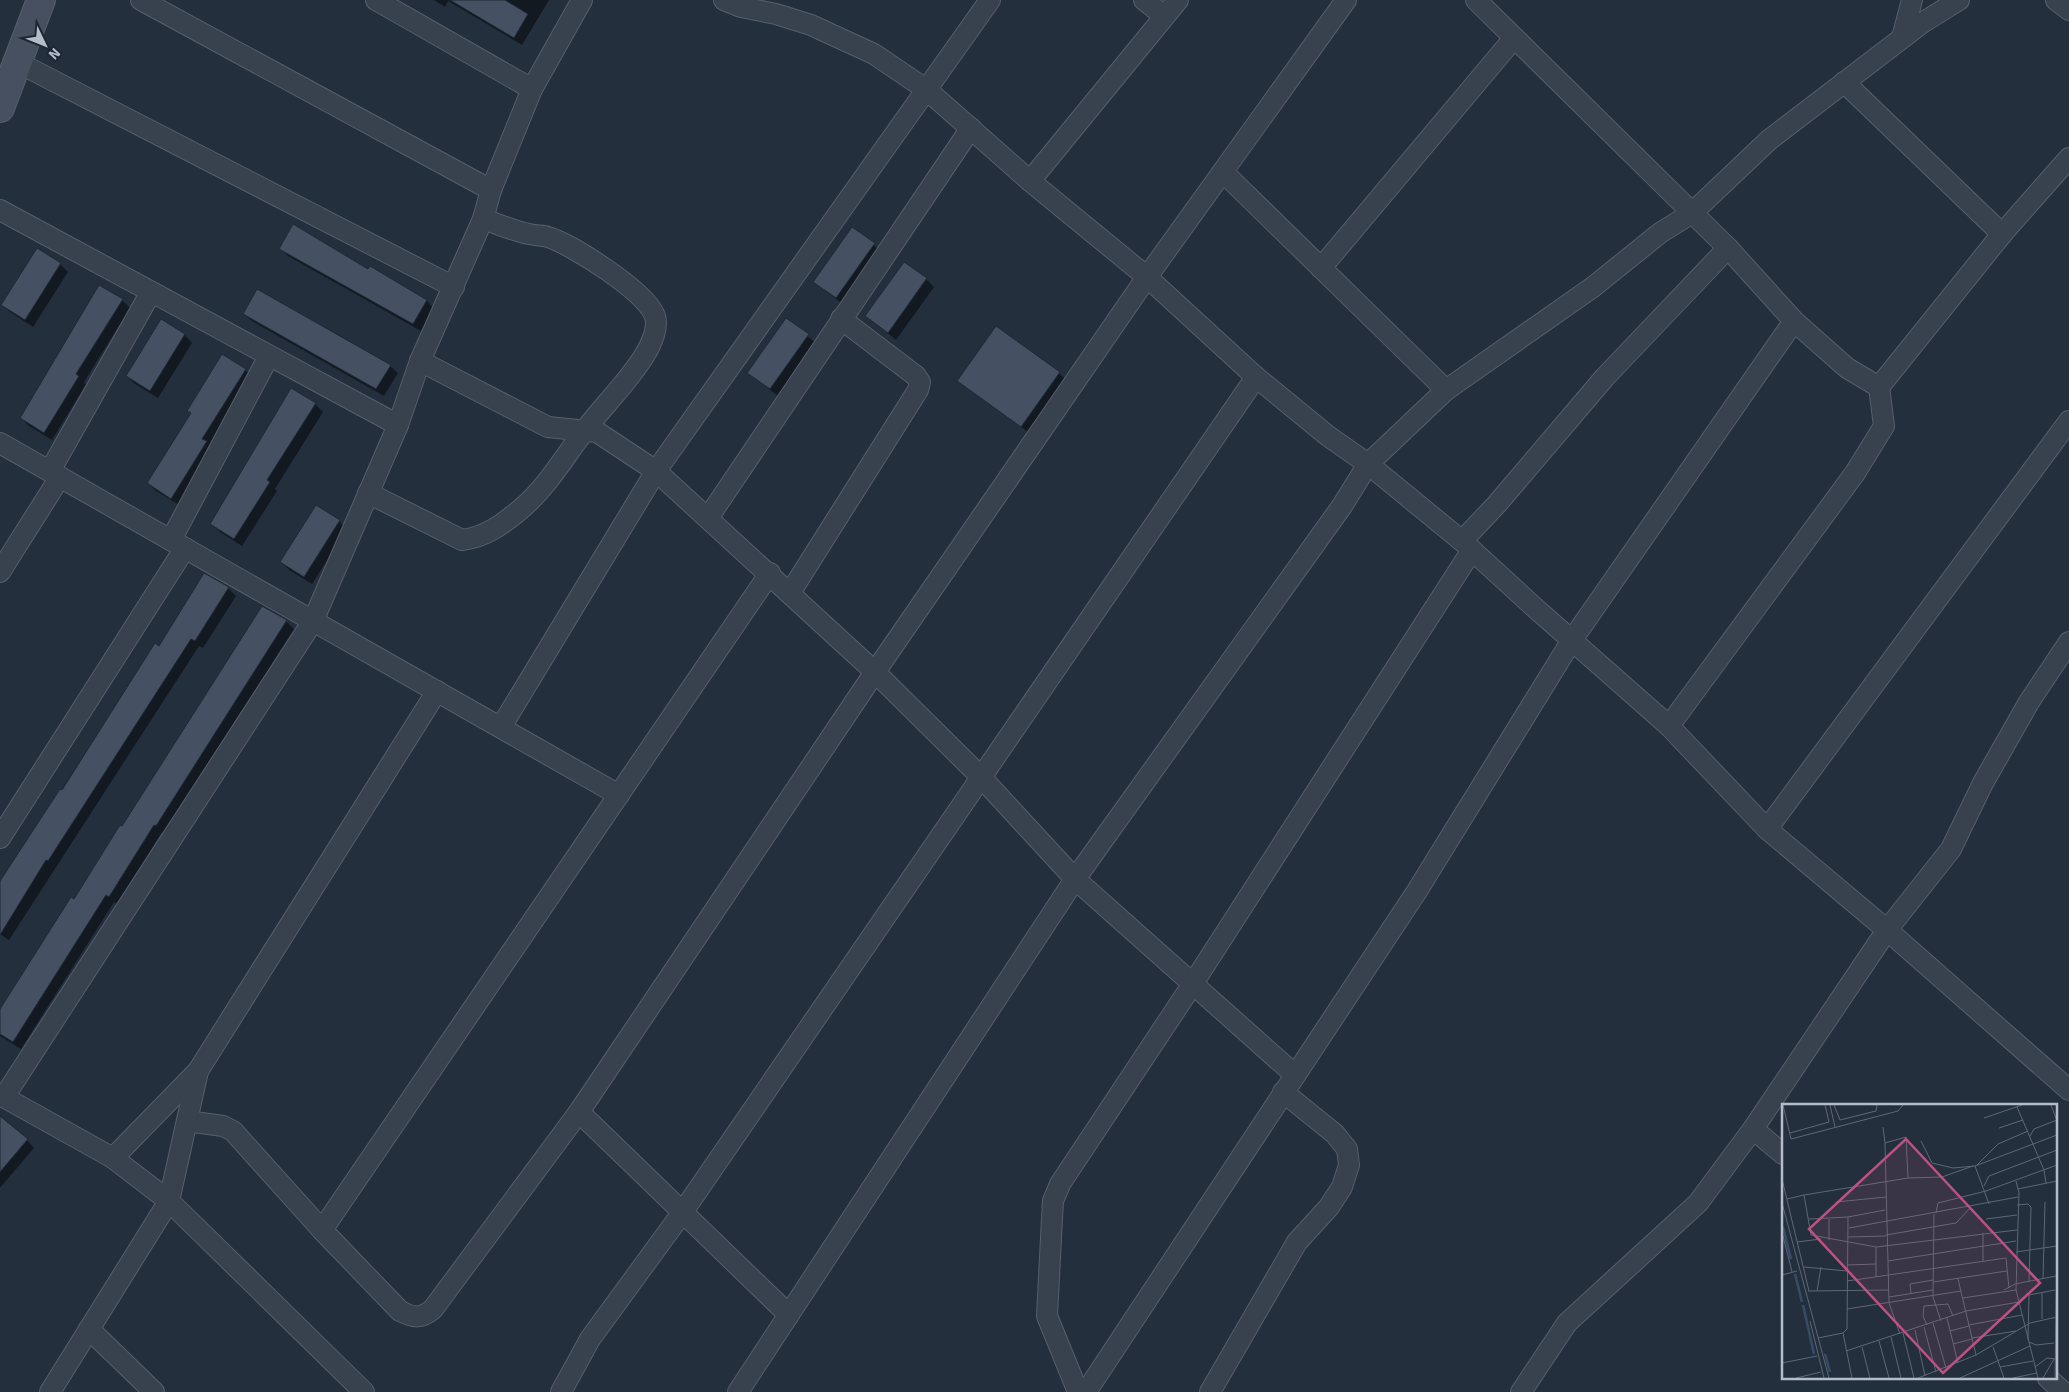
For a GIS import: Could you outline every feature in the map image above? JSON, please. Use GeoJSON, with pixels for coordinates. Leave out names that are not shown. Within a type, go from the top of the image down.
{"type":"FeatureCollection","features":[{"type":"Feature","properties":{"kind":"street"},"geometry":{"type":"LineString","coordinates":[[0,108],[41,0]]}},
{"type":"Feature","properties":{"kind":"street"},"geometry":{"type":"LineString","coordinates":[[141,0],[491,190]]}},
{"type":"Feature","properties":{"kind":"street"},"geometry":{"type":"LineString","coordinates":[[376,0],[532,89]]}},
{"type":"Feature","properties":{"kind":"street"},"geometry":{"type":"LineString","coordinates":[[364,1392],[169,1201],[113,1158],[2,1096],[313,621],[398,425],[420,361],[483,220],[491,190],[532,89],[582,0]]}},
{"type":"Feature","properties":{"kind":"street"},"geometry":{"type":"LineString","coordinates":[[724,0],[740,7],[776,14],[810,25],[874,54],[927,90],[1030,181],[1147,278],[1256,377],[1328,436],[1368,464],[1467,546],[1669,726],[1767,829],[1887,930],[2069,1090]]}},
{"type":"Feature","properties":{"kind":"street"},"geometry":{"type":"LineString","coordinates":[[501,728],[656,471],[780,292],[990,0]]}},
{"type":"Feature","properties":{"kind":"street"},"geometry":{"type":"LineString","coordinates":[[1144,0],[1164,16]]}},
{"type":"Feature","properties":{"kind":"street"},"geometry":{"type":"LineString","coordinates":[[1030,181],[1178,0]]}},
{"type":"Feature","properties":{"kind":"street"},"geometry":{"type":"LineString","coordinates":[[187,1120],[223,1126],[233,1132],[322,1230],[400,1311],[412,1317],[424,1317],[443,1297],[579,1112],[875,672],[1147,278],[1346,0]]}},
{"type":"Feature","properties":{"kind":"street"},"geometry":{"type":"LineString","coordinates":[[1476,0],[1728,248],[1794,321],[1847,368],[1878,387]]}},
{"type":"Feature","properties":{"kind":"street"},"geometry":{"type":"LineString","coordinates":[[1902,38],[1912,0]]}},
{"type":"Feature","properties":{"kind":"street"},"geometry":{"type":"LineString","coordinates":[[738,1392],[1075,879],[1342,506],[1368,464],[1446,390],[1593,287],[1660,234],[1692,213],[1769,140],[1902,38],[1959,0]]}},
{"type":"Feature","properties":{"kind":"street"},"geometry":{"type":"LineString","coordinates":[[2056,0],[2069,10]]}},
{"type":"Feature","properties":{"kind":"street"},"geometry":{"type":"LineString","coordinates":[[1321,268],[1514,38]]}},
{"type":"Feature","properties":{"kind":"street"},"geometry":{"type":"LineString","coordinates":[[17,62],[454,287]]}},
{"type":"Feature","properties":{"kind":"street"},"geometry":{"type":"LineString","coordinates":[[1844,82],[2002,234]]}},
{"type":"Feature","properties":{"kind":"street"},"geometry":{"type":"LineString","coordinates":[[708,518],[971,128]]}},
{"type":"Feature","properties":{"kind":"street"},"geometry":{"type":"LineString","coordinates":[[1669,726],[1855,473],[1884,426],[1878,387],[2002,234],[2069,158]]}},
{"type":"Feature","properties":{"kind":"street"},"geometry":{"type":"LineString","coordinates":[[1223,172],[1446,390]]}},
{"type":"Feature","properties":{"kind":"street"},"geometry":{"type":"LineString","coordinates":[[0,210],[398,425]]}},
{"type":"Feature","properties":{"kind":"street"},"geometry":{"type":"LineString","coordinates":[[368,493],[454,537],[462,540],[478,538],[495,529],[539,492],[644,356],[657,322],[654,312],[627,285],[581,253],[547,236],[529,234],[483,220]]}},
{"type":"Feature","properties":{"kind":"street"},"geometry":{"type":"LineString","coordinates":[[1078,1392],[1046,1316],[1054,1201],[1060,1184],[1192,985],[1467,546],[1497,504],[1605,378],[1728,248]]}},
{"type":"Feature","properties":{"kind":"street"},"geometry":{"type":"LineString","coordinates":[[0,572],[55,474],[151,292]]}},
{"type":"Feature","properties":{"kind":"street"},"geometry":{"type":"LineString","coordinates":[[790,593],[918,390],[920,382],[916,376],[841,320]]}},
{"type":"Feature","properties":{"kind":"street"},"geometry":{"type":"LineString","coordinates":[[1086,1392],[1416,891],[1572,640],[1794,321]]}},
{"type":"Feature","properties":{"kind":"street"},"geometry":{"type":"LineString","coordinates":[[0,838],[178,544],[269,356]]}},
{"type":"Feature","properties":{"kind":"street"},"geometry":{"type":"LineString","coordinates":[[420,361],[548,427],[598,432],[656,471],[875,672],[981,777],[1075,879],[1294,1074]]}},
{"type":"Feature","properties":{"kind":"street"},"geometry":{"type":"LineString","coordinates":[[561,1392],[590,1339],[682,1213],[1256,377]]}},
{"type":"Feature","properties":{"kind":"street"},"geometry":{"type":"LineString","coordinates":[[1767,829],[2069,421]]}},
{"type":"Feature","properties":{"kind":"street"},"geometry":{"type":"LineString","coordinates":[[0,443],[619,794]]}},
{"type":"Feature","properties":{"kind":"street"},"geometry":{"type":"LineString","coordinates":[[322,1230],[770,574]]}},
{"type":"Feature","properties":{"kind":"street"},"geometry":{"type":"LineString","coordinates":[[1521,1392],[1567,1323],[1698,1203],[1753,1129],[1887,930],[1951,849],[1982,783],[2019,718],[2069,642]]}},
{"type":"Feature","properties":{"kind":"street"},"geometry":{"type":"LineString","coordinates":[[113,1158],[198,1071],[437,691]]}},
{"type":"Feature","properties":{"kind":"street"},"geometry":{"type":"LineString","coordinates":[[50,1392],[169,1201],[198,1071]]}},
{"type":"Feature","properties":{"kind":"street"},"geometry":{"type":"LineString","coordinates":[[1210,1392],[1297,1242],[1329,1206],[1342,1187],[1349,1165],[1347,1149],[1335,1134],[1283,1092]]}},
{"type":"Feature","properties":{"kind":"street"},"geometry":{"type":"LineString","coordinates":[[579,1112],[789,1315]]}},
{"type":"Feature","properties":{"kind":"street"},"geometry":{"type":"LineString","coordinates":[[1753,1129],[1782,1153]]}},
{"type":"Feature","properties":{"kind":"street"},"geometry":{"type":"LineString","coordinates":[[89,1329],[154,1392]]}},
{"type":"Feature","properties":{"kind":"street"},"geometry":{"type":"LineString","coordinates":[[2050,1380],[2063,1392]]}},
{"type":"Feature","properties":{"kind":"building"},"geometry":{"type":"Polygon","coordinates":[[[450,0],[505,0],[528,14],[514,38],[450,0]]]}},
{"type":"Feature","properties":{"kind":"building"},"geometry":{"type":"Polygon","coordinates":[[[293,224],[368,269],[370,266],[427,300],[413,324],[279,249],[293,224]]]}},
{"type":"Feature","properties":{"kind":"building"},"geometry":{"type":"Polygon","coordinates":[[[852,227],[875,243],[836,298],[813,282],[852,227]]]}},
{"type":"Feature","properties":{"kind":"building"},"geometry":{"type":"Polygon","coordinates":[[[37,248],[61,263],[25,320],[1,305],[37,248]]]}},
{"type":"Feature","properties":{"kind":"building"},"geometry":{"type":"Polygon","coordinates":[[[904,262],[927,278],[888,333],[865,316],[904,262]]]}},
{"type":"Feature","properties":{"kind":"building"},"geometry":{"type":"Polygon","coordinates":[[[99,285],[123,299],[76,374],[79,376],[44,433],[20,418],[99,285]]]}},
{"type":"Feature","properties":{"kind":"building"},"geometry":{"type":"Polygon","coordinates":[[[257,289],[391,365],[376,389],[243,314],[257,289]]]}},
{"type":"Feature","properties":{"kind":"building"},"geometry":{"type":"Polygon","coordinates":[[[786,318],[809,334],[770,389],[747,373],[786,318]]]}},
{"type":"Feature","properties":{"kind":"building"},"geometry":{"type":"Polygon","coordinates":[[[161,319],[185,334],[150,391],[126,376],[161,319]]]}},
{"type":"Feature","properties":{"kind":"building"},"geometry":{"type":"Polygon","coordinates":[[[996,326],[1060,372],[1021,427],[957,381],[996,326]]]}},
{"type":"Feature","properties":{"kind":"building"},"geometry":{"type":"Polygon","coordinates":[[[222,354],[246,369],[202,439],[207,441],[171,499],[147,483],[191,413],[187,411],[222,354]]]}},
{"type":"Feature","properties":{"kind":"building"},"geometry":{"type":"Polygon","coordinates":[[[291,388],[316,403],[267,480],[270,482],[234,539],[210,524],[291,388]]]}},
{"type":"Feature","properties":{"kind":"building"},"geometry":{"type":"Polygon","coordinates":[[[316,505],[340,520],[304,577],[280,562],[316,505]]]}},
{"type":"Feature","properties":{"kind":"building"},"geometry":{"type":"Polygon","coordinates":[[[204,573],[229,587],[195,641],[191,639],[48,861],[46,860],[0,935],[0,881],[60,789],[62,790],[155,643],[159,646],[204,573]]]}},
{"type":"Feature","properties":{"kind":"building"},"geometry":{"type":"Polygon","coordinates":[[[262,606],[287,620],[156,826],[154,825],[109,897],[106,895],[13,1042],[0,1034],[0,1009],[71,897],[74,899],[120,825],[122,826],[262,606]]]}},
{"type":"Feature","properties":{"kind":"building"},"geometry":{"type":"Polygon","coordinates":[[[0,1116],[28,1139],[0,1172],[0,1116]]]}}]}
